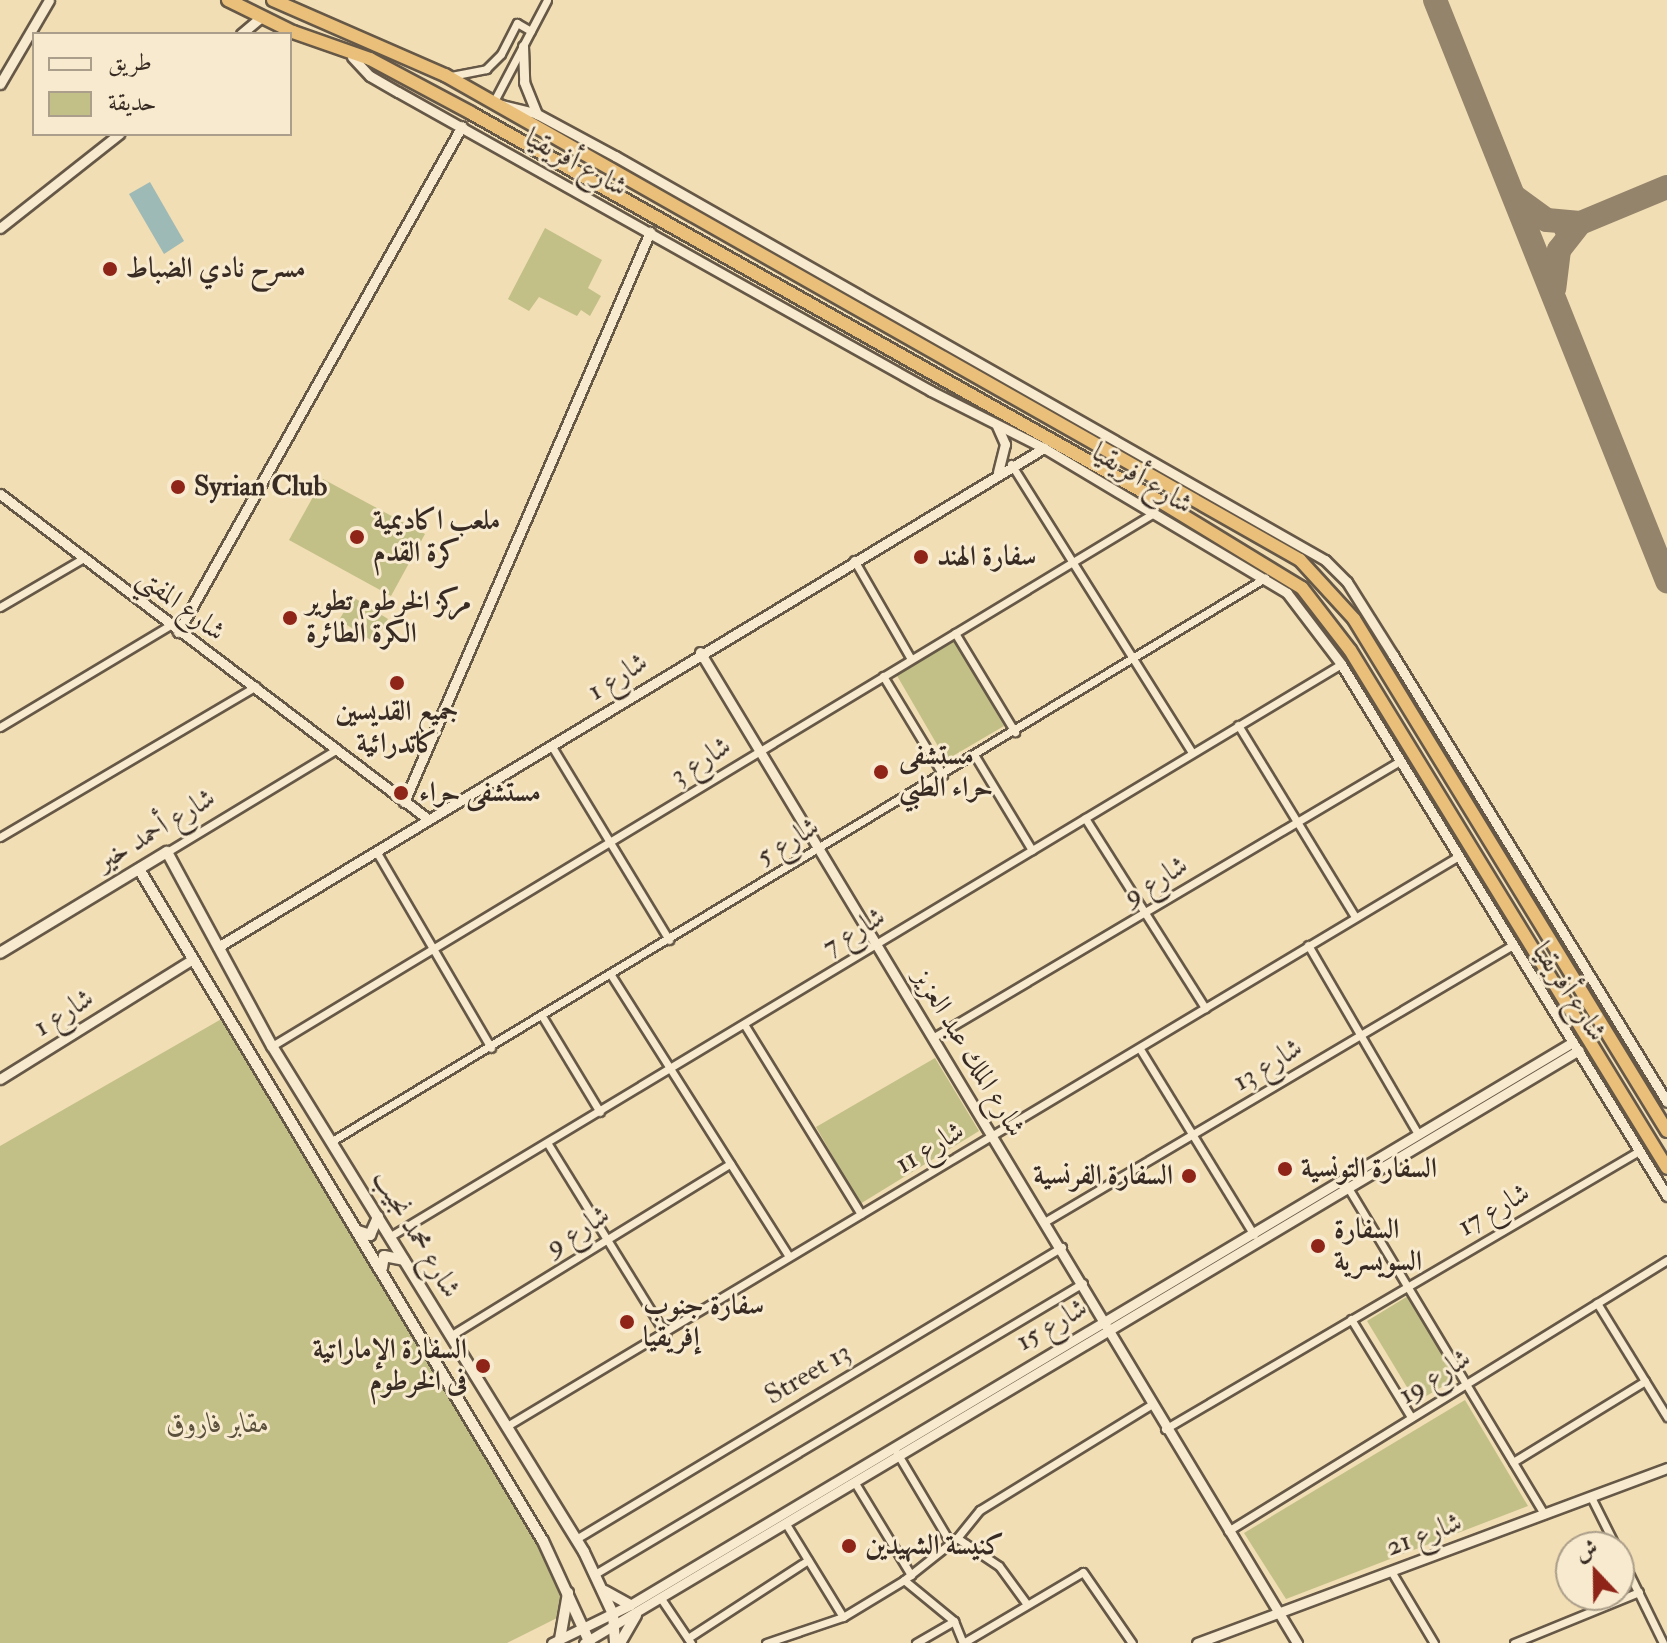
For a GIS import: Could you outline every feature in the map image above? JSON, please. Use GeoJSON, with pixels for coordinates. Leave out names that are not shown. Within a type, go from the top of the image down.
{"type":"FeatureCollection","features":[{"type":"Feature","properties":{"kind":"highway"},"geometry":{"type":"LineString","coordinates":[[261,17],[272,0]]}},
{"type":"Feature","properties":{"kind":"highway","name":"شارع أفريقيا"},"geometry":{"type":"LineString","coordinates":[[272,0],[445,75],[1300,560],[1354,619],[1667,1131]]}},
{"type":"Feature","properties":{"kind":"highway","name":"شارع أفريقيا"},"geometry":{"type":"LineString","coordinates":[[233,1],[321,44],[352,57],[370,59],[484,121],[1161,502],[1302,588],[1335,626],[1667,1168]]}},
{"type":"Feature","properties":{"kind":"highway"},"geometry":{"type":"LineString","coordinates":[[321,44],[330,25]]}},
{"type":"Feature","properties":{"kind":"highway"},"geometry":{"type":"LineString","coordinates":[[484,121],[493,103]]}},
{"type":"Feature","properties":{"kind":"highway"},"geometry":{"type":"LineString","coordinates":[[1300,560],[1312,549]]}},
{"type":"Feature","properties":{"kind":"highway"},"geometry":{"type":"LineString","coordinates":[[1576,1018],[1588,1019],[1592,1008]]}},
{"type":"Feature","properties":{"kind":"highway"},"geometry":{"type":"LineString","coordinates":[[1596,1049],[1599,1042],[1612,1038]]}},
{"type":"Feature","properties":{"kind":"main road","name":"شارع أحمد خير"},"geometry":{"type":"LineString","coordinates":[[0,953],[167,852]]}},
{"type":"Feature","properties":{"kind":"main road","name":"شارع محمد نجيب"},"geometry":{"type":"LineString","coordinates":[[167,852],[272,1046],[576,1539],[613,1614],[618,1643]]}},
{"type":"Feature","properties":{"kind":"main road","name":"شارع محمد نجيب"},"geometry":{"type":"LineString","coordinates":[[139,869],[191,960],[385,1276],[568,1587],[586,1626],[588,1642]]}},
{"type":"Feature","properties":{"kind":"main road"},"geometry":{"type":"LineString","coordinates":[[356,1230],[370,1235],[378,1217]]}},
{"type":"Feature","properties":{"kind":"main road"},"geometry":{"type":"LineString","coordinates":[[385,1276],[381,1258],[404,1260]]}},
{"type":"Feature","properties":{"kind":"main road"},"geometry":{"type":"LineString","coordinates":[[597,1579],[633,1610],[618,1643]]}},
{"type":"Feature","properties":{"kind":"main road"},"geometry":{"type":"LineString","coordinates":[[556,1641],[568,1587]]}},
{"type":"Feature","properties":{"kind":"street"},"geometry":{"type":"LineString","coordinates":[[0,84],[49,0]]}},
{"type":"Feature","properties":{"kind":"street"},"geometry":{"type":"LineString","coordinates":[[493,103],[547,0]]}},
{"type":"Feature","properties":{"kind":"street"},"geometry":{"type":"LineString","coordinates":[[243,32],[261,17]]}},
{"type":"Feature","properties":{"kind":"street"},"geometry":{"type":"LineString","coordinates":[[445,75],[466,76],[486,69],[517,23],[531,31]]}},
{"type":"Feature","properties":{"kind":"street"},"geometry":{"type":"LineString","coordinates":[[523,46],[524,82],[537,114]]}},
{"type":"Feature","properties":{"kind":"street","name":"شارع أفريقيا"},"geometry":{"type":"LineString","coordinates":[[352,57],[370,76],[997,426],[1044,448],[1265,578],[1300,606],[1341,664],[1667,1196]]}},
{"type":"Feature","properties":{"kind":"street","name":"شارع أفريقيا"},"geometry":{"type":"LineString","coordinates":[[493,103],[537,114],[1312,549],[1347,582],[1667,1102]]}},
{"type":"Feature","properties":{"kind":"street"},"geometry":{"type":"LineString","coordinates":[[178,632],[462,126]]}},
{"type":"Feature","properties":{"kind":"street"},"geometry":{"type":"LineString","coordinates":[[0,228],[116,136]]}},
{"type":"Feature","properties":{"kind":"street"},"geometry":{"type":"LineString","coordinates":[[404,802],[650,232]]}},
{"type":"Feature","properties":{"kind":"street"},"geometry":{"type":"LineString","coordinates":[[997,426],[1005,444],[998,472]]}},
{"type":"Feature","properties":{"kind":"street","name":"شارع 1"},"geometry":{"type":"LineString","coordinates":[[218,947],[1011,464],[1044,448]]}},
{"type":"Feature","properties":{"kind":"street"},"geometry":{"type":"LineString","coordinates":[[1011,464],[1135,657],[1192,753]]}},
{"type":"Feature","properties":{"kind":"street","name":"شارع المفتي"},"geometry":{"type":"LineString","coordinates":[[0,494],[169,626],[256,686],[428,819]]}},
{"type":"Feature","properties":{"kind":"street","name":"شارع 3"},"geometry":{"type":"LineString","coordinates":[[272,1046],[1152,514]]}},
{"type":"Feature","properties":{"kind":"street"},"geometry":{"type":"LineString","coordinates":[[0,607],[84,558]]}},
{"type":"Feature","properties":{"kind":"street"},"geometry":{"type":"LineString","coordinates":[[853,560],[911,659]]}},
{"type":"Feature","properties":{"kind":"street","name":"شارع 5"},"geometry":{"type":"LineString","coordinates":[[332,1141],[1015,732],[1265,578]]}},
{"type":"Feature","properties":{"kind":"street"},"geometry":{"type":"LineString","coordinates":[[0,727],[169,626]]}},
{"type":"Feature","properties":{"kind":"street"},"geometry":{"type":"LineString","coordinates":[[955,633],[1015,732]]}},
{"type":"Feature","properties":{"kind":"street","name":"شارع الملك عبد العزيز"},"geometry":{"type":"LineString","coordinates":[[700,652],[1062,1247],[1226,1532],[1297,1643]]}},
{"type":"Feature","properties":{"kind":"street","name":"شارع 7"},"geometry":{"type":"LineString","coordinates":[[389,1237],[1341,664]]}},
{"type":"Feature","properties":{"kind":"street"},"geometry":{"type":"LineString","coordinates":[[883,676],[943,775]]}},
{"type":"Feature","properties":{"kind":"street"},"geometry":{"type":"LineString","coordinates":[[0,837],[256,686]]}},
{"type":"Feature","properties":{"kind":"street"},"geometry":{"type":"LineString","coordinates":[[1238,725],[1354,915]]}},
{"type":"Feature","properties":{"kind":"street"},"geometry":{"type":"LineString","coordinates":[[551,745],[669,940]]}},
{"type":"Feature","properties":{"kind":"street","name":"شارع أحمد خير"},"geometry":{"type":"LineString","coordinates":[[167,852],[337,749]]}},
{"type":"Feature","properties":{"kind":"street"},"geometry":{"type":"LineString","coordinates":[[975,756],[1032,850]]}},
{"type":"Feature","properties":{"kind":"street","name":"شارع 9"},"geometry":{"type":"LineString","coordinates":[[934,1037],[1400,761]]}},
{"type":"Feature","properties":{"kind":"street"},"geometry":{"type":"LineString","coordinates":[[1085,818],[1205,1008]]}},
{"type":"Feature","properties":{"kind":"street"},"geometry":{"type":"LineString","coordinates":[[376,851],[491,1048]]}},
{"type":"Feature","properties":{"kind":"street","name":"شارع 11"},"geometry":{"type":"LineString","coordinates":[[507,1426],[666,1335],[789,1257],[1140,1049],[1354,915],[1457,857]]}},
{"type":"Feature","properties":{"kind":"street"},"geometry":{"type":"LineString","coordinates":[[1308,945],[1418,1134]]}},
{"type":"Feature","properties":{"kind":"street","name":"شارع 13"},"geometry":{"type":"LineString","coordinates":[[1046,1221],[1511,946]]}},
{"type":"Feature","properties":{"kind":"street","name":"شارع 1"},"geometry":{"type":"LineString","coordinates":[[0,1079],[191,960]]}},
{"type":"Feature","properties":{"kind":"street"},"geometry":{"type":"LineString","coordinates":[[611,975],[789,1257]]}},
{"type":"Feature","properties":{"kind":"street"},"geometry":{"type":"LineString","coordinates":[[542,1016],[600,1112]]}},
{"type":"Feature","properties":{"kind":"street"},"geometry":{"type":"LineString","coordinates":[[744,1024],[861,1214]]}},
{"type":"Feature","properties":{"kind":"street","name":"شارع 15"},"geometry":{"type":"LineString","coordinates":[[588,1642],[787,1509],[892,1444],[1108,1324],[1418,1134],[1576,1046]]}},
{"type":"Feature","properties":{"kind":"street","name":"شارع 15"},"geometry":{"type":"LineString","coordinates":[[1256,1236],[1347,1186],[1576,1046]]}},
{"type":"Feature","properties":{"kind":"street"},"geometry":{"type":"LineString","coordinates":[[1140,1049],[1256,1236]]}},
{"type":"Feature","properties":{"kind":"street"},"geometry":{"type":"LineString","coordinates":[[548,1144],[666,1335]]}},
{"type":"Feature","properties":{"kind":"street","name":"شارع 17"},"geometry":{"type":"LineString","coordinates":[[1165,1429],[1639,1151]]}},
{"type":"Feature","properties":{"kind":"street","name":"شارع 9"},"geometry":{"type":"LineString","coordinates":[[450,1336],[730,1164]]}},
{"type":"Feature","properties":{"kind":"street"},"geometry":{"type":"LineString","coordinates":[[1347,1186],[1544,1514]]}},
{"type":"Feature","properties":{"kind":"street","name":"Street 13"},"geometry":{"type":"LineString","coordinates":[[576,1539],[1062,1247]]}},
{"type":"Feature","properties":{"kind":"street","name":"شارع 19"},"geometry":{"type":"LineString","coordinates":[[1226,1532],[1667,1260]]}},
{"type":"Feature","properties":{"kind":"street"},"geometry":{"type":"LineString","coordinates":[[597,1579],[1083,1283]]}},
{"type":"Feature","properties":{"kind":"street"},"geometry":{"type":"LineString","coordinates":[[1597,1303],[1667,1417]]}},
{"type":"Feature","properties":{"kind":"street"},"geometry":{"type":"LineString","coordinates":[[1351,1319],[1411,1417]]}},
{"type":"Feature","properties":{"kind":"street","name":"شارع 15"},"geometry":{"type":"LineString","coordinates":[[556,1641],[613,1614],[662,1600],[899,1457],[1108,1324]]}},
{"type":"Feature","properties":{"kind":"street"},"geometry":{"type":"LineString","coordinates":[[1513,1462],[1645,1381]]}},
{"type":"Feature","properties":{"kind":"street"},"geometry":{"type":"LineString","coordinates":[[766,1643],[843,1617],[908,1577],[954,1541],[980,1510],[1152,1404]]}},
{"type":"Feature","properties":{"kind":"street"},"geometry":{"type":"LineString","coordinates":[[892,1444],[954,1541],[999,1566],[1026,1603]]}},
{"type":"Feature","properties":{"kind":"street","name":"شارع 21"},"geometry":{"type":"LineString","coordinates":[[1197,1643],[1667,1468]]}},
{"type":"Feature","properties":{"kind":"street"},"geometry":{"type":"LineString","coordinates":[[855,1483],[908,1577],[954,1621],[963,1643],[1083,1572],[1132,1643]]}},
{"type":"Feature","properties":{"kind":"street"},"geometry":{"type":"LineString","coordinates":[[1591,1497],[1608,1531]]}},
{"type":"Feature","properties":{"kind":"street"},"geometry":{"type":"LineString","coordinates":[[787,1509],[808,1560],[843,1617]]}},
{"type":"Feature","properties":{"kind":"street"},"geometry":{"type":"LineString","coordinates":[[662,1600],[690,1640],[808,1560]]}},
{"type":"Feature","properties":{"kind":"street"},"geometry":{"type":"LineString","coordinates":[[1391,1571],[1434,1643]]}},
{"type":"Feature","properties":{"kind":"street"},"geometry":{"type":"LineString","coordinates":[[1635,1584],[1663,1643]]}},
{"type":"Feature","properties":{"kind":"street"},"geometry":{"type":"LineString","coordinates":[[1514,1643],[1639,1592]]}},
{"type":"Feature","properties":{"kind":"street"},"geometry":{"type":"LineString","coordinates":[[916,1643],[954,1621]]}},
{"type":"Feature","properties":{"kind":"green space"},"geometry":{"type":"Polygon","coordinates":[[[545,228],[602,260],[588,288],[601,296],[590,316],[581,310],[577,316],[539,297],[529,311],[508,299],[545,228]]]}},
{"type":"Feature","properties":{"kind":"green space","name":"ملعب اكاديمية كرة القدم"},"geometry":{"type":"Polygon","coordinates":[[[323,479],[425,534],[391,596],[289,540],[323,479]]]}},
{"type":"Feature","properties":{"kind":"green space"},"geometry":{"type":"Polygon","coordinates":[[[353,597],[388,619],[374,642],[339,620],[353,597]]]}},
{"type":"Feature","properties":{"kind":"green space"},"geometry":{"type":"Polygon","coordinates":[[[954,640],[1004,726],[946,760],[896,674],[954,640]]]}},
{"type":"Feature","properties":{"kind":"green space","name":"مقابر فاروق"},"geometry":{"type":"Polygon","coordinates":[[[225,1017],[397,1296],[560,1580],[561,1616],[507,1643],[0,1643],[0,1146],[225,1017]]]}},
{"type":"Feature","properties":{"kind":"green space"},"geometry":{"type":"Polygon","coordinates":[[[935,1058],[979,1131],[860,1204],[816,1127],[935,1058]]]}},
{"type":"Feature","properties":{"kind":"green space"},"geometry":{"type":"Polygon","coordinates":[[[1408,1296],[1457,1378],[1416,1402],[1367,1321],[1408,1296]]]}},
{"type":"Feature","properties":{"kind":"green space"},"geometry":{"type":"Polygon","coordinates":[[[1465,1400],[1528,1506],[1286,1599],[1244,1533],[1465,1400]]]}},
{"type":"Feature","properties":{"kind":"water"},"geometry":{"type":"Polygon","coordinates":[[[150,182],[184,241],[164,254],[129,194],[150,182]]]}},
{"type":"Feature","properties":{"kind":"taxiway"},"geometry":{"type":"LineString","coordinates":[[1435,0],[1667,581]]}},
{"type":"Feature","properties":{"kind":"taxiway"},"geometry":{"type":"LineString","coordinates":[[1566,229],[1667,187]]}},
{"type":"Feature","properties":{"kind":"taxiway"},"geometry":{"type":"LineString","coordinates":[[1515,197],[1547,220],[1580,223],[1559,250],[1554,288]]}},
{"type":"Feature","properties":{"kind":"place","name":"مسرح نادي الضباط"},"geometry":{"type":"Point","coordinates":[110,269]}},
{"type":"Feature","properties":{"kind":"place","name":"Syrian Club"},"geometry":{"type":"Point","coordinates":[178,487]}},
{"type":"Feature","properties":{"kind":"place","name":"ملعب اكاديمية كرة القدم"},"geometry":{"type":"Point","coordinates":[357,537]}},
{"type":"Feature","properties":{"kind":"place","name":"سفارة الهند"},"geometry":{"type":"Point","coordinates":[921,557]}},
{"type":"Feature","properties":{"kind":"place","name":"مركز الخرطوم تطوير الكرة الطائرة"},"geometry":{"type":"Point","coordinates":[290,618]}},
{"type":"Feature","properties":{"kind":"place","name":"جميع القديسين كاتدرائية"},"geometry":{"type":"Point","coordinates":[397,683]}},
{"type":"Feature","properties":{"kind":"place","name":"مستشفى حراء الطبي"},"geometry":{"type":"Point","coordinates":[881,772]}},
{"type":"Feature","properties":{"kind":"place","name":"مستشفى حراء"},"geometry":{"type":"Point","coordinates":[401,793]}},
{"type":"Feature","properties":{"kind":"place","name":"السفارة التونسية"},"geometry":{"type":"Point","coordinates":[1285,1169]}},
{"type":"Feature","properties":{"kind":"place","name":"السفارة الفرنسية"},"geometry":{"type":"Point","coordinates":[1189,1176]}},
{"type":"Feature","properties":{"kind":"place","name":"السفارة السويسرية"},"geometry":{"type":"Point","coordinates":[1318,1246]}},
{"type":"Feature","properties":{"kind":"place","name":"سفارة جنوب إفريقيا"},"geometry":{"type":"Point","coordinates":[627,1322]}},
{"type":"Feature","properties":{"kind":"place","name":"السفارة الإماراتية فى الخرطوم"},"geometry":{"type":"Point","coordinates":[483,1366]}},
{"type":"Feature","properties":{"kind":"place","name":"كنيسة الشهيدين"},"geometry":{"type":"Point","coordinates":[849,1546]}}]}
